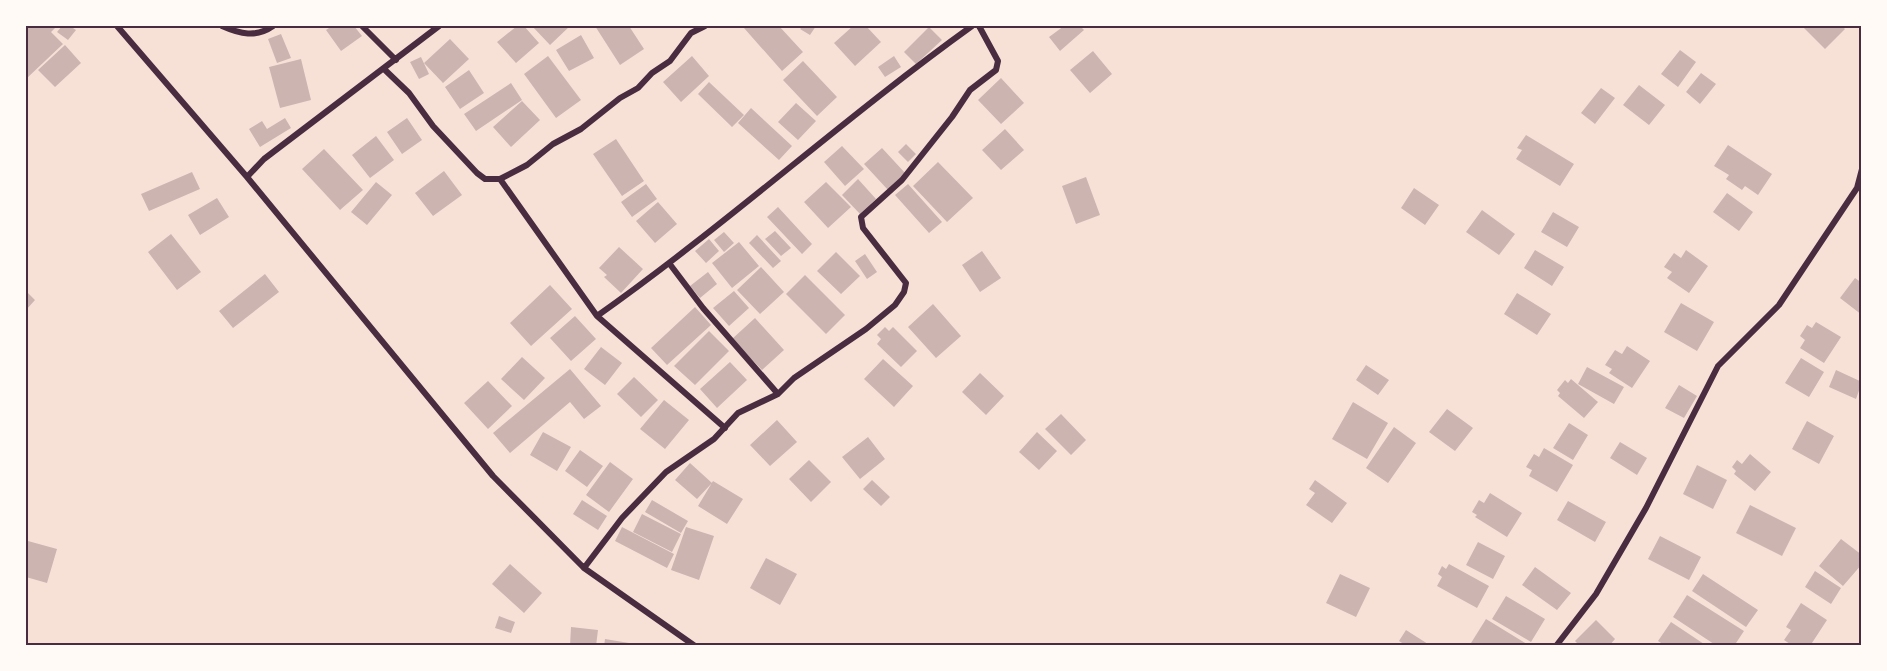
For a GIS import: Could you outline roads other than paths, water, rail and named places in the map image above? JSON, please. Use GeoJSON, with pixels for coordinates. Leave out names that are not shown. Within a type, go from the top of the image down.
{"type":"FeatureCollection","features":[{"type":"Feature","properties":{"kind":"street"},"geometry":{"type":"LineString","coordinates":[[118,26],[247,177],[493,476],[584,568],[695,645]]}},
{"type":"Feature","properties":{"kind":"street"},"geometry":{"type":"LineString","coordinates":[[222,26],[250,35],[273,26]]}},
{"type":"Feature","properties":{"kind":"street"},"geometry":{"type":"LineString","coordinates":[[362,26],[396,60]]}},
{"type":"Feature","properties":{"kind":"street"},"geometry":{"type":"LineString","coordinates":[[247,177],[264,159],[439,26]]}},
{"type":"Feature","properties":{"kind":"street"},"geometry":{"type":"LineString","coordinates":[[384,69],[409,93],[433,126],[477,173],[485,179],[500,179],[527,165],[553,144],[581,129],[620,98],[638,88],[652,73],[670,61],[691,33],[705,26]]}},
{"type":"Feature","properties":{"kind":"street"},"geometry":{"type":"LineString","coordinates":[[597,316],[669,263],[851,121],[904,75],[972,26]]}},
{"type":"Feature","properties":{"kind":"street"},"geometry":{"type":"LineString","coordinates":[[584,568],[622,518],[666,472],[714,439],[738,413],[778,394],[794,378],[866,329],[896,304],[904,292],[906,283],[862,228],[861,217],[902,180],[952,117],[970,90],[996,70],[998,61],[979,26]]}},
{"type":"Feature","properties":{"kind":"street"},"geometry":{"type":"LineString","coordinates":[[1556,645],[1596,594],[1681,442],[1718,366],[1779,305],[1857,188],[1862,169]]}},
{"type":"Feature","properties":{"kind":"street"},"geometry":{"type":"LineString","coordinates":[[500,179],[597,316],[725,428]]}},
{"type":"Feature","properties":{"kind":"street"},"geometry":{"type":"LineString","coordinates":[[669,263],[703,308],[778,394]]}}]}
